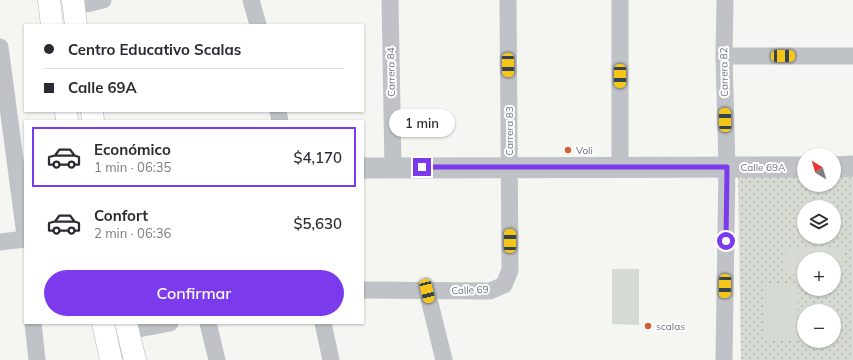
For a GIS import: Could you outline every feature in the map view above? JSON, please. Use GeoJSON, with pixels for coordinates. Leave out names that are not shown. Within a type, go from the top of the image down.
{"type":"FeatureCollection","features":[{"type":"Feature","properties":{"kind":"main road"},"geometry":{"type":"LineString","coordinates":[[49,0],[52,24]]}},
{"type":"Feature","properties":{"kind":"main road"},"geometry":{"type":"LineString","coordinates":[[103,324],[111,360]]}},
{"type":"Feature","properties":{"kind":"main road"},"geometry":{"type":"LineString","coordinates":[[127,327],[135,360]]}},
{"type":"Feature","properties":{"kind":"street"},"geometry":{"type":"LineString","coordinates":[[74,11],[103,0]]}},
{"type":"Feature","properties":{"kind":"street"},"geometry":{"type":"LineString","coordinates":[[251,0],[258,24]]}},
{"type":"Feature","properties":{"kind":"street","name":"Carrera 84"},"geometry":{"type":"LineString","coordinates":[[390,0],[393,167]]}},
{"type":"Feature","properties":{"kind":"street","name":"Carrera 83"},"geometry":{"type":"LineString","coordinates":[[504,285],[510,270],[508,0]]}},
{"type":"Feature","properties":{"kind":"street"},"geometry":{"type":"LineString","coordinates":[[620,0],[620,167]]}},
{"type":"Feature","properties":{"kind":"street","name":"Carrera 82"},"geometry":{"type":"LineString","coordinates":[[724,360],[727,167],[724,56],[725,0]]}},
{"type":"Feature","properties":{"kind":"street"},"geometry":{"type":"LineString","coordinates":[[0,47],[24,227]]}},
{"type":"Feature","properties":{"kind":"street"},"geometry":{"type":"LineString","coordinates":[[724,56],[853,56]]}},
{"type":"Feature","properties":{"kind":"street"},"geometry":{"type":"LineString","coordinates":[[841,167],[853,166]]}},
{"type":"Feature","properties":{"kind":"street","name":"Calle 69A"},"geometry":{"type":"LineString","coordinates":[[364,168],[797,167]]}},
{"type":"Feature","properties":{"kind":"street"},"geometry":{"type":"LineString","coordinates":[[0,242],[24,239]]}},
{"type":"Feature","properties":{"kind":"street","name":"Calle 69"},"geometry":{"type":"LineString","coordinates":[[364,290],[490,291],[504,285]]}},
{"type":"Feature","properties":{"kind":"street"},"geometry":{"type":"LineString","coordinates":[[427,291],[444,360]]}},
{"type":"Feature","properties":{"kind":"street"},"geometry":{"type":"LineString","coordinates":[[33,324],[37,360]]}},
{"type":"Feature","properties":{"kind":"street"},"geometry":{"type":"LineString","coordinates":[[127,327],[159,324]]}},
{"type":"Feature","properties":{"kind":"street"},"geometry":{"type":"LineString","coordinates":[[208,324],[217,360]]}},
{"type":"Feature","properties":{"kind":"street"},"geometry":{"type":"LineString","coordinates":[[323,324],[330,360]]}},
{"type":"Feature","properties":{"kind":"shaded area"},"geometry":{"type":"Polygon","coordinates":[[[853,172],[853,360],[741,360],[738,175],[797,173],[797,192],[841,192],[841,173],[853,172]]]}},
{"type":"Feature","properties":{"kind":"shaded area"},"geometry":{"type":"Polygon","coordinates":[[[786,246],[843,247],[842,274],[841,252],[797,252],[797,274],[785,274],[786,246]]]}},
{"type":"Feature","properties":{"kind":"shaded area"},"geometry":{"type":"Polygon","coordinates":[[[612,269],[639,269],[639,325],[612,324],[612,269]]]}},
{"type":"Feature","properties":{"kind":"shaded area"},"geometry":{"type":"Polygon","coordinates":[[[766,283],[797,283],[797,339],[764,339],[766,283]]]}},
{"type":"Feature","properties":{"kind":"place","name":"Voli"},"geometry":{"type":"Point","coordinates":[568,150]}},
{"type":"Feature","properties":{"kind":"place","name":"scalas"},"geometry":{"type":"Point","coordinates":[648,326]}},
{"type":"Feature","properties":{"kind":"route"},"geometry":{"type":"LineString","coordinates":[[422,167],[727,167],[726,241]]}}]}
